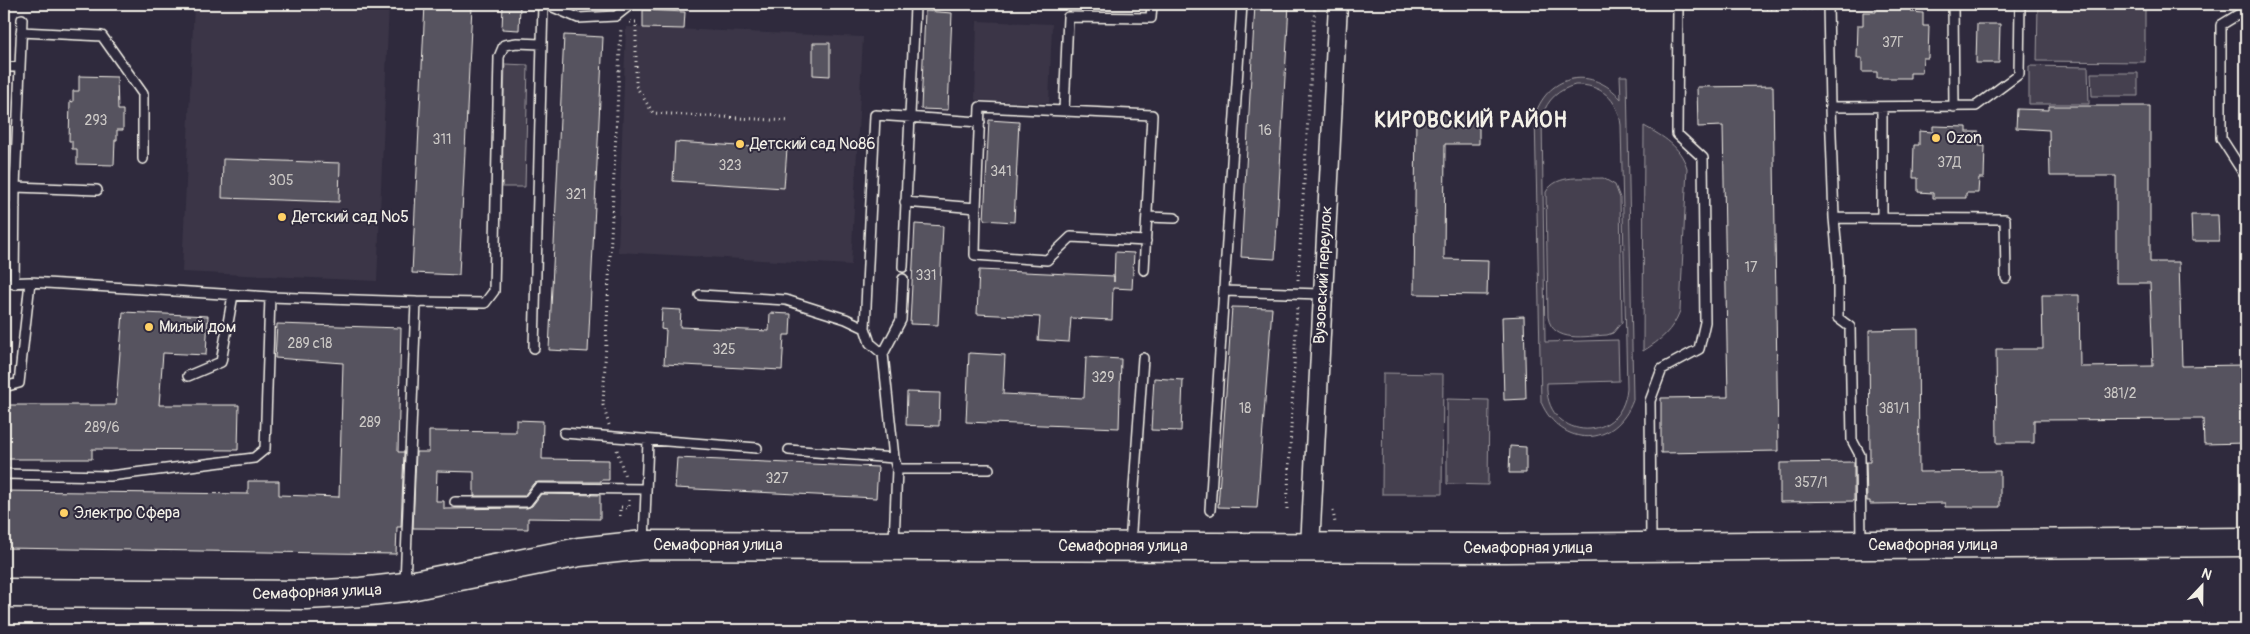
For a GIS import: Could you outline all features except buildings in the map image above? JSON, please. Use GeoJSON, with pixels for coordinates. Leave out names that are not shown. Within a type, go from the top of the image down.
{"type":"FeatureCollection","features":[{"type":"Feature","properties":{"kind":"highway","name":"Семафорная улица"},"geometry":{"type":"LineString","coordinates":[[4,593],[306,595],[405,588],[579,552],[644,545],[1651,548],[2246,542]]}},
{"type":"Feature","properties":{"kind":"street","name":"Вузовский переулок"},"geometry":{"type":"LineString","coordinates":[[1310,547],[1321,294],[1338,4]]}},
{"type":"Feature","properties":{"kind":"lane"},"geometry":{"type":"LineString","coordinates":[[534,348],[541,44],[545,4],[578,18],[618,19],[631,4]]}},
{"type":"Feature","properties":{"kind":"lane"},"geometry":{"type":"LineString","coordinates":[[904,267],[905,202],[916,7],[914,4]]}},
{"type":"Feature","properties":{"kind":"lane"},"geometry":{"type":"LineString","coordinates":[[1064,111],[1068,17],[1151,18],[1152,4]]}},
{"type":"Feature","properties":{"kind":"lane"},"geometry":{"type":"LineString","coordinates":[[1210,510],[1242,4]]}},
{"type":"Feature","properties":{"kind":"lane"},"geometry":{"type":"LineString","coordinates":[[1953,4],[1954,106]]}},
{"type":"Feature","properties":{"kind":"lane"},"geometry":{"type":"LineString","coordinates":[[1830,107],[1976,106],[2019,74],[2020,4]]}},
{"type":"Feature","properties":{"kind":"lane"},"geometry":{"type":"LineString","coordinates":[[1651,548],[1650,401],[1662,369],[1698,349],[1705,322],[1703,158],[1677,134],[1678,6]]}},
{"type":"Feature","properties":{"kind":"lane"},"geometry":{"type":"LineString","coordinates":[[1828,6],[1834,218],[1838,262],[1838,318],[1850,327],[1852,440],[1860,455],[1860,546]]}},
{"type":"Feature","properties":{"kind":"lane"},"geometry":{"type":"LineString","coordinates":[[2246,15],[2239,14],[2221,25],[2222,138],[2246,177]]}},
{"type":"Feature","properties":{"kind":"lane"},"geometry":{"type":"LineString","coordinates":[[14,284],[15,187],[22,20]]}},
{"type":"Feature","properties":{"kind":"lane"},"geometry":{"type":"LineString","coordinates":[[21,32],[102,36],[143,94],[143,159]]}},
{"type":"Feature","properties":{"kind":"lane"},"geometry":{"type":"LineString","coordinates":[[4,283],[30,282],[270,297],[485,303],[494,291],[499,57],[504,45],[517,43],[541,44]]}},
{"type":"Feature","properties":{"kind":"lane"},"geometry":{"type":"LineString","coordinates":[[4,67],[20,67]]}},
{"type":"Feature","properties":{"kind":"lane"},"geometry":{"type":"LineString","coordinates":[[1144,270],[1146,241],[1152,115],[980,107],[975,255],[1047,260],[1071,237],[1146,241]]}},
{"type":"Feature","properties":{"kind":"lane"},"geometry":{"type":"LineString","coordinates":[[1882,108],[1882,217]]}},
{"type":"Feature","properties":{"kind":"lane"},"geometry":{"type":"LineString","coordinates":[[883,354],[870,343],[865,328],[875,115],[980,122]]}},
{"type":"Feature","properties":{"kind":"lane"},"geometry":{"type":"LineString","coordinates":[[15,187],[97,190]]}},
{"type":"Feature","properties":{"kind":"lane"},"geometry":{"type":"LineString","coordinates":[[905,202],[976,208]]}},
{"type":"Feature","properties":{"kind":"lane"},"geometry":{"type":"LineString","coordinates":[[4,206],[15,207]]}},
{"type":"Feature","properties":{"kind":"lane"},"geometry":{"type":"LineString","coordinates":[[1147,217],[1175,218]]}},
{"type":"Feature","properties":{"kind":"lane"},"geometry":{"type":"LineString","coordinates":[[1834,218],[2005,219],[2006,278]]}},
{"type":"Feature","properties":{"kind":"lane"},"geometry":{"type":"LineString","coordinates":[[894,546],[897,469],[894,458],[883,354],[901,320],[903,279]]}},
{"type":"Feature","properties":{"kind":"lane"},"geometry":{"type":"LineString","coordinates":[[4,387],[19,383],[30,282]]}},
{"type":"Feature","properties":{"kind":"lane"},"geometry":{"type":"LineString","coordinates":[[1225,291],[1321,294]]}},
{"type":"Feature","properties":{"kind":"lane"},"geometry":{"type":"LineString","coordinates":[[188,376],[221,362],[233,295]]}},
{"type":"Feature","properties":{"kind":"lane"},"geometry":{"type":"LineString","coordinates":[[700,295],[786,300],[846,319],[865,328]]}},
{"type":"Feature","properties":{"kind":"lane"},"geometry":{"type":"LineString","coordinates":[[4,474],[110,476],[254,458],[265,449],[270,297]]}},
{"type":"Feature","properties":{"kind":"lane"},"geometry":{"type":"LineString","coordinates":[[405,588],[416,302]]}},
{"type":"Feature","properties":{"kind":"lane"},"geometry":{"type":"LineString","coordinates":[[1130,546],[1143,358]]}},
{"type":"Feature","properties":{"kind":"lane"},"geometry":{"type":"LineString","coordinates":[[564,433],[757,448]]}},
{"type":"Feature","properties":{"kind":"lane"},"geometry":{"type":"LineString","coordinates":[[644,545],[648,441]]}},
{"type":"Feature","properties":{"kind":"lane"},"geometry":{"type":"LineString","coordinates":[[789,450],[894,458]]}},
{"type":"Feature","properties":{"kind":"lane"},"geometry":{"type":"LineString","coordinates":[[897,469],[989,469]]}},
{"type":"Feature","properties":{"kind":"lane"},"geometry":{"type":"LineString","coordinates":[[455,502],[527,502],[538,488],[646,489]]}},
{"type":"Feature","properties":{"kind":"path"},"geometry":{"type":"LineString","coordinates":[[1287,509],[1315,4]]}},
{"type":"Feature","properties":{"kind":"path"},"geometry":{"type":"LineString","coordinates":[[1678,6],[1828,6]]}},
{"type":"Feature","properties":{"kind":"path"},"geometry":{"type":"LineString","coordinates":[[629,489],[603,405],[618,19],[636,22],[636,86],[653,113],[790,121]]}},
{"type":"Feature","properties":{"kind":"shaded area","name":"Детский сад №5"},"geometry":{"type":"Polygon","coordinates":[[[194,4],[389,4],[377,281],[182,272],[194,4]]]}},
{"type":"Feature","properties":{"kind":"shaded area"},"geometry":{"type":"Polygon","coordinates":[[[2038,5],[2145,7],[2145,62],[2037,61],[2038,5]]]}},
{"type":"Feature","properties":{"kind":"shaded area"},"geometry":{"type":"Polygon","coordinates":[[[977,21],[1052,24],[1049,103],[975,100],[977,21]]]}},
{"type":"Feature","properties":{"kind":"shaded area","name":"Детский сад №86"},"geometry":{"type":"Polygon","coordinates":[[[626,27],[863,37],[851,265],[618,252],[626,27]]]}},
{"type":"Feature","properties":{"kind":"shaded area"},"geometry":{"type":"Polygon","coordinates":[[[505,64],[528,65],[525,187],[502,187],[505,64]]]}},
{"type":"Feature","properties":{"kind":"shaded area"},"geometry":{"type":"Polygon","coordinates":[[[2029,66],[2088,67],[2089,104],[2029,104],[2029,66]]]}},
{"type":"Feature","properties":{"kind":"shaded area"},"geometry":{"type":"Polygon","coordinates":[[[2091,73],[2138,73],[2138,96],[2092,96],[2091,73]]]}},
{"type":"Feature","properties":{"kind":"shaded area"},"geometry":{"type":"Polygon","coordinates":[[[1620,76],[1627,76],[1633,400],[1625,416],[1614,427],[1602,434],[1588,437],[1574,435],[1561,428],[1550,417],[1541,402],[1535,115],[1550,90],[1561,83],[1573,79],[1585,78],[1598,82],[1610,88],[1621,99],[1620,76]],[[1575,85],[1554,96],[1542,116],[1545,342],[1618,340],[1619,381],[1547,383],[1549,402],[1557,416],[1569,425],[1584,429],[1598,427],[1612,420],[1622,407],[1627,388],[1621,125],[1616,108],[1607,95],[1600,90],[1584,85],[1575,85]]]}},
{"type":"Feature","properties":{"kind":"shaded area"},"geometry":{"type":"Polygon","coordinates":[[[1644,126],[1665,138],[1676,148],[1687,168],[1680,311],[1665,334],[1643,351],[1644,126]]]}},
{"type":"Feature","properties":{"kind":"shaded area"},"geometry":{"type":"Polygon","coordinates":[[[1603,178],[1615,185],[1620,198],[1622,322],[1613,333],[1607,335],[1580,337],[1563,335],[1551,326],[1548,317],[1546,192],[1551,186],[1564,179],[1603,178]]]}},
{"type":"Feature","properties":{"kind":"shaded area"},"geometry":{"type":"Polygon","coordinates":[[[1383,373],[1443,374],[1442,494],[1382,494],[1383,373]]]}},
{"type":"Feature","properties":{"kind":"shaded area"},"geometry":{"type":"Polygon","coordinates":[[[1447,399],[1489,400],[1488,485],[1447,484],[1447,399]]]}},
{"type":"Feature","properties":{"kind":"place","name":"Ozon"},"geometry":{"type":"Point","coordinates":[1936,138]}},
{"type":"Feature","properties":{"kind":"place","name":"Детский сад №86"},"geometry":{"type":"Point","coordinates":[740,144]}},
{"type":"Feature","properties":{"kind":"place","name":"Детский сад №5"},"geometry":{"type":"Point","coordinates":[282,217]}},
{"type":"Feature","properties":{"kind":"place","name":"Милый дом"},"geometry":{"type":"Point","coordinates":[149,327]}},
{"type":"Feature","properties":{"kind":"place","name":"Электро Сфера"},"geometry":{"type":"Point","coordinates":[64,513]}},
{"type":"Feature","properties":{"kind":"district","name":"КИРОВСКИЙ РАЙОН"},"geometry":{"type":"Point","coordinates":[1471,120]}}]}
